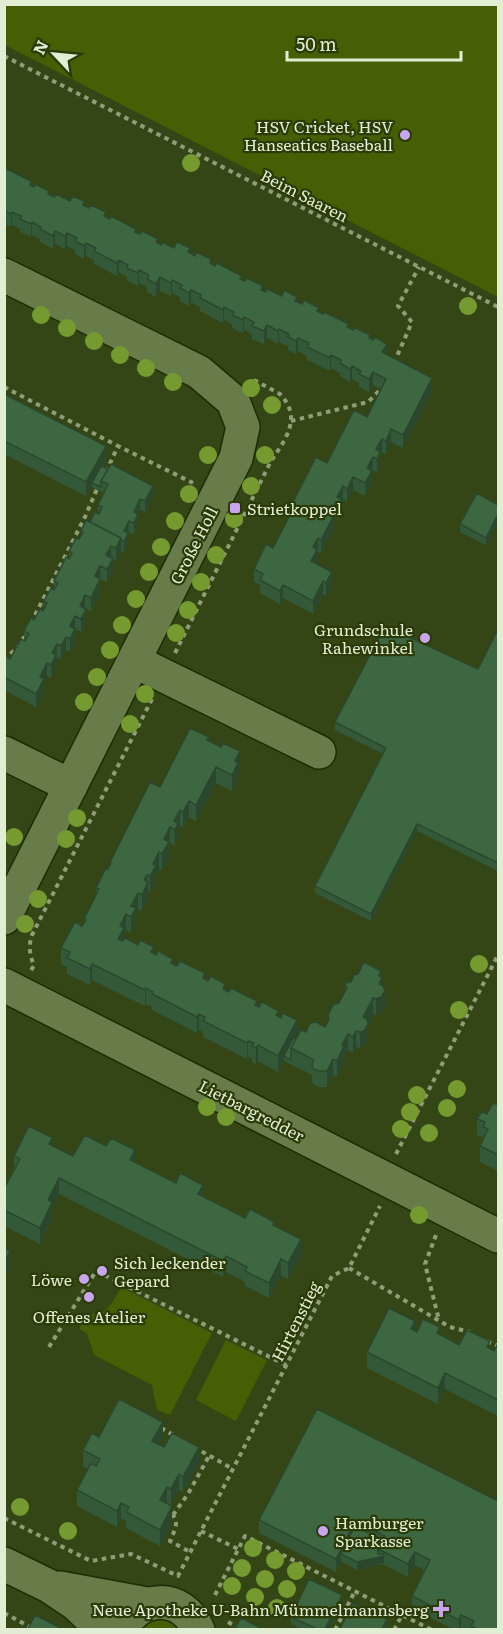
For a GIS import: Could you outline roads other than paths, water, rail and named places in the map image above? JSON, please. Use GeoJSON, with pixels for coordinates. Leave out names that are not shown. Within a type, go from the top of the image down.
{"type":"FeatureCollection","features":[{"type":"Feature","properties":{"kind":"street","name":"Große Holl"},"geometry":{"type":"LineString","coordinates":[[4,275],[199,372],[233,401],[243,427],[236,458],[218,496],[4,918]]}},
{"type":"Feature","properties":{"kind":"street"},"geometry":{"type":"LineString","coordinates":[[134,661],[320,752]]}},
{"type":"Feature","properties":{"kind":"street"},"geometry":{"type":"LineString","coordinates":[[4,753],[71,786]]}},
{"type":"Feature","properties":{"kind":"street","name":"Lietbargredder"},"geometry":{"type":"LineString","coordinates":[[4,985],[498,1236]]}},
{"type":"Feature","properties":{"kind":"street"},"geometry":{"type":"LineString","coordinates":[[4,1564],[49,1586],[76,1604],[103,1629]]}},
{"type":"Feature","properties":{"kind":"street"},"geometry":{"type":"LineString","coordinates":[[49,1586],[147,1605]]}},
{"type":"Feature","properties":{"kind":"street"},"geometry":{"type":"LineString","coordinates":[[121,1629],[128,1617],[140,1607],[161,1602],[181,1609],[192,1618],[213,1626]]}},
{"type":"Feature","properties":{"kind":"place","name":"HSV Cricket, HSV Hanseatics Baseball"},"geometry":{"type":"Point","coordinates":[405,135]}},
{"type":"Feature","properties":{"kind":"place","name":"Strietkoppel"},"geometry":{"type":"Point","coordinates":[235,508]}},
{"type":"Feature","properties":{"kind":"place","name":"Grundschule Rahewinkel"},"geometry":{"type":"Point","coordinates":[425,638]}},
{"type":"Feature","properties":{"kind":"place","name":"Sich leckender Gepard"},"geometry":{"type":"Point","coordinates":[102,1271]}},
{"type":"Feature","properties":{"kind":"place","name":"Löwe"},"geometry":{"type":"Point","coordinates":[84,1279]}},
{"type":"Feature","properties":{"kind":"place","name":"Offenes Atelier"},"geometry":{"type":"Point","coordinates":[89,1297]}},
{"type":"Feature","properties":{"kind":"place","name":"Hamburger Sparkasse"},"geometry":{"type":"Point","coordinates":[323,1531]}},
{"type":"Feature","properties":{"kind":"place","name":"Neue Apotheke U-Bahn Mümmelmannsberg"},"geometry":{"type":"Point","coordinates":[441,1609]}}]}
